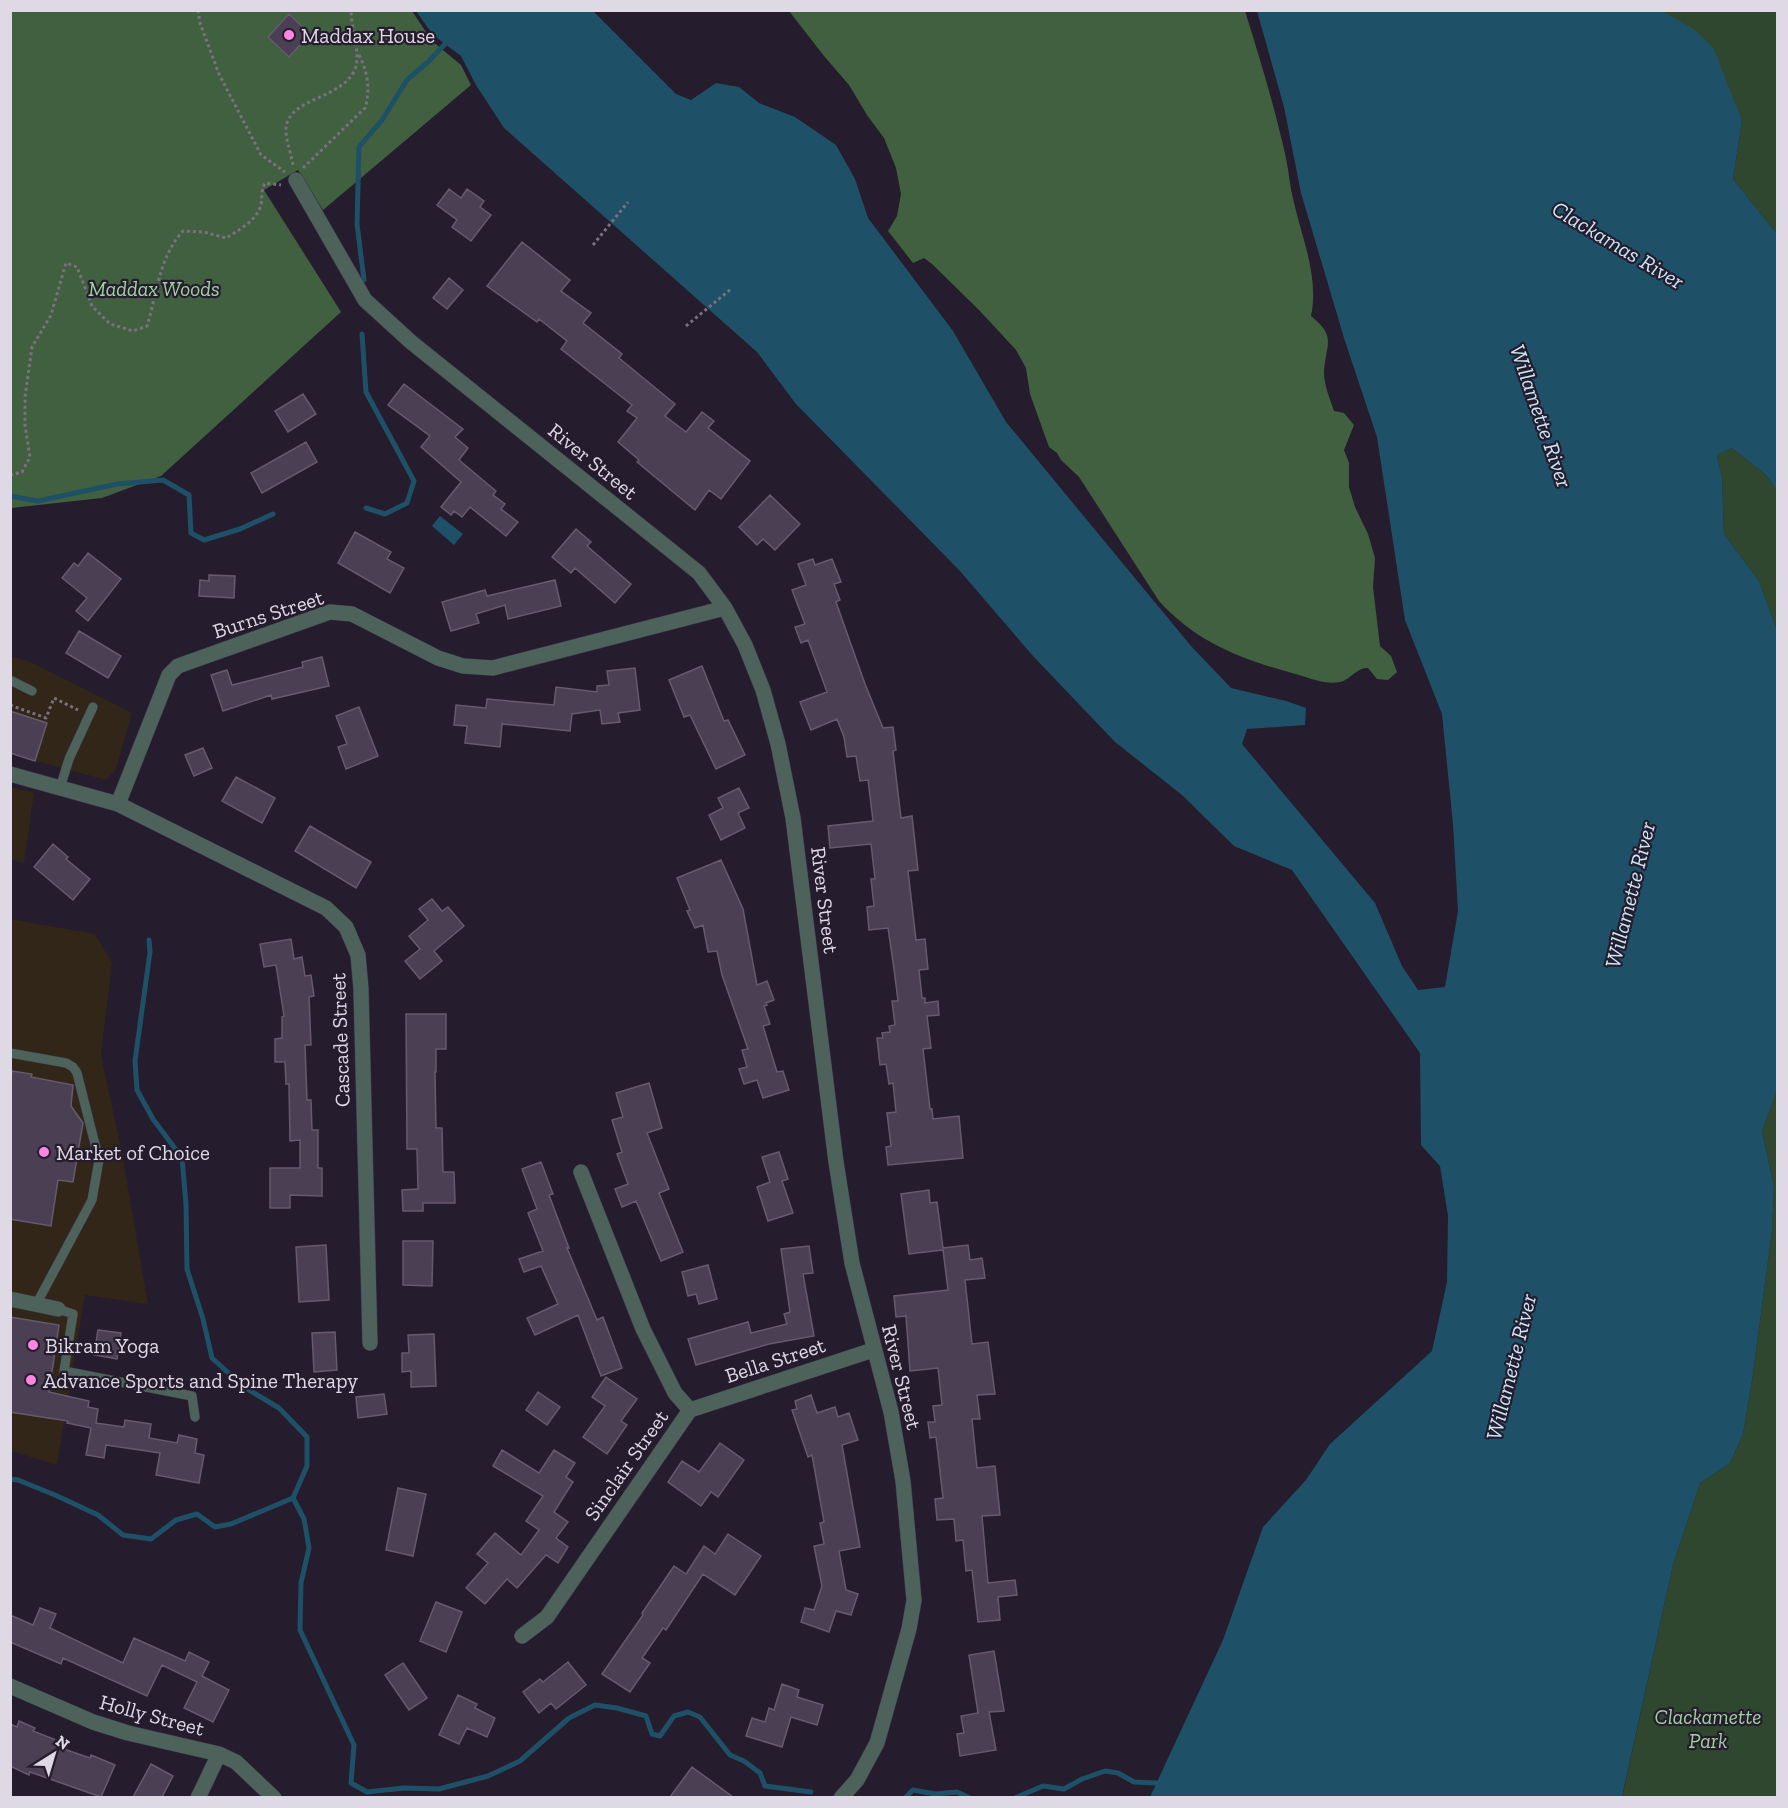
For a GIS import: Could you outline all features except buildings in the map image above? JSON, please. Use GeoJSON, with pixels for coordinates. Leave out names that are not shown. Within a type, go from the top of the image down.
{"type":"FeatureCollection","features":[{"type":"Feature","properties":{"kind":"street","name":"River Street"},"geometry":{"type":"LineString","coordinates":[[298,183],[365,300],[411,342],[699,573],[725,608],[745,645],[763,690],[778,744],[793,818],[838,1173],[852,1263],[891,1412],[903,1481],[914,1600],[909,1629],[877,1743],[858,1779],[841,1797]]}},
{"type":"Feature","properties":{"kind":"street","name":"Burns Street"},"geometry":{"type":"LineString","coordinates":[[118,804],[169,675],[178,666],[330,612],[352,614],[438,657],[463,666],[493,668],[725,608]]}},
{"type":"Feature","properties":{"kind":"street"},"geometry":{"type":"LineString","coordinates":[[10,774],[118,804]]}},
{"type":"Feature","properties":{"kind":"street","name":"Cascade Street"},"geometry":{"type":"LineString","coordinates":[[118,804],[326,908],[346,927],[358,956],[361,989],[370,1343]]}},
{"type":"Feature","properties":{"kind":"street","name":"Sinclair Street"},"geometry":{"type":"LineString","coordinates":[[522,1636],[547,1617],[690,1410],[675,1393],[643,1329],[581,1172]]}},
{"type":"Feature","properties":{"kind":"street"},"geometry":{"type":"LineString","coordinates":[[10,1299],[58,1309]]}},
{"type":"Feature","properties":{"kind":"street","name":"Bella Street"},"geometry":{"type":"LineString","coordinates":[[690,1410],[873,1350]]}},
{"type":"Feature","properties":{"kind":"street","name":"Holly Street"},"geometry":{"type":"LineString","coordinates":[[10,1686],[93,1722],[128,1733],[219,1754],[236,1762],[274,1797]]}},
{"type":"Feature","properties":{"kind":"street"},"geometry":{"type":"LineString","coordinates":[[198,1797],[219,1754]]}},
{"type":"Feature","properties":{"kind":"lane"},"geometry":{"type":"LineString","coordinates":[[10,680],[32,691]]}},
{"type":"Feature","properties":{"kind":"lane"},"geometry":{"type":"LineString","coordinates":[[60,788],[69,759],[93,707]]}},
{"type":"Feature","properties":{"kind":"lane"},"geometry":{"type":"LineString","coordinates":[[10,1053],[66,1063],[73,1067],[77,1074],[99,1160],[92,1200],[37,1303]]}},
{"type":"Feature","properties":{"kind":"lane"},"geometry":{"type":"LineString","coordinates":[[58,1309],[73,1314],[64,1371],[192,1395],[195,1417]]}},
{"type":"Feature","properties":{"kind":"path"},"geometry":{"type":"LineString","coordinates":[[198,10],[200,23],[219,74],[261,155],[298,183]]}},
{"type":"Feature","properties":{"kind":"path"},"geometry":{"type":"LineString","coordinates":[[298,183],[285,131],[289,115],[300,106],[330,94],[344,85],[352,76],[357,63],[357,51],[351,24],[351,10]]}},
{"type":"Feature","properties":{"kind":"path"},"geometry":{"type":"LineString","coordinates":[[298,183],[306,164],[365,108],[366,75],[364,64],[357,51]]}},
{"type":"Feature","properties":{"kind":"path"},"geometry":{"type":"LineString","coordinates":[[10,475],[22,472],[30,457],[25,425],[25,397],[32,347],[51,315],[66,263],[77,267],[92,306],[110,324],[133,331],[147,326],[159,278],[174,241],[183,231],[204,232],[226,238],[245,226],[260,208],[261,190],[265,183],[298,183]]}},
{"type":"Feature","properties":{"kind":"path"},"geometry":{"type":"LineString","coordinates":[[593,245],[628,202]]}},
{"type":"Feature","properties":{"kind":"path"},"geometry":{"type":"LineString","coordinates":[[686,326],[730,289]]}},
{"type":"Feature","properties":{"kind":"path"},"geometry":{"type":"LineString","coordinates":[[10,705],[46,717],[54,698],[72,707]]}},
{"type":"Feature","properties":{"kind":"shaded area"},"geometry":{"type":"Polygon","coordinates":[[[10,656],[28,661],[132,713],[116,769],[106,780],[11,754],[10,656]]]}},
{"type":"Feature","properties":{"kind":"shaded area"},"geometry":{"type":"Polygon","coordinates":[[[11,787],[34,793],[24,863],[11,860],[11,787]]]}},
{"type":"Feature","properties":{"kind":"shaded area"},"geometry":{"type":"Polygon","coordinates":[[[10,919],[95,934],[112,963],[101,1055],[122,1153],[148,1304],[85,1295],[57,1465],[11,1451],[10,919]]]}},
{"type":"Feature","properties":{"kind":"green space","name":"Maddax Woods"},"geometry":{"type":"Polygon","coordinates":[[[10,11],[412,11],[432,41],[461,65],[471,85],[323,210],[298,170],[264,190],[341,312],[161,476],[102,498],[11,508],[10,11]]]}},
{"type":"Feature","properties":{"kind":"green space"},"geometry":{"type":"Polygon","coordinates":[[[789,11],[1245,11],[1277,121],[1309,260],[1313,288],[1311,316],[1325,330],[1327,336],[1324,373],[1326,387],[1334,411],[1344,413],[1354,425],[1344,450],[1349,463],[1349,487],[1375,558],[1373,587],[1380,646],[1391,656],[1397,672],[1388,680],[1377,679],[1368,668],[1364,668],[1344,681],[1330,683],[1314,680],[1259,663],[1223,648],[1190,629],[1159,601],[1079,477],[1049,447],[1030,394],[1026,368],[1016,350],[932,264],[924,258],[913,263],[888,231],[897,216],[901,194],[896,168],[884,138],[849,85],[789,11]]]}},
{"type":"Feature","properties":{"kind":"green space"},"geometry":{"type":"Polygon","coordinates":[[[1662,11],[1777,11],[1777,234],[1733,179],[1742,121],[1662,11]]]}},
{"type":"Feature","properties":{"kind":"green space"},"geometry":{"type":"Polygon","coordinates":[[[1732,448],[1766,475],[1777,491],[1777,630],[1759,581],[1724,534],[1722,477],[1717,455],[1732,448]]]}},
{"type":"Feature","properties":{"kind":"green space","name":"Clackamette Park"},"geometry":{"type":"Polygon","coordinates":[[[1777,1086],[1777,1797],[1622,1798],[1673,1565],[1700,1483],[1730,1463],[1743,1434],[1772,1231],[1774,1187],[1762,1131],[1777,1086]]]}},
{"type":"Feature","properties":{"kind":"water"},"geometry":{"type":"Polygon","coordinates":[[[416,11],[593,11],[676,94],[691,100],[716,83],[739,87],[759,103],[795,117],[836,145],[855,179],[868,218],[953,331],[1006,422],[1191,646],[1231,688],[1306,708],[1305,725],[1247,729],[1242,744],[1375,903],[1402,966],[1418,990],[1445,987],[1458,911],[1453,824],[1442,714],[1405,620],[1377,437],[1344,338],[1301,193],[1284,107],[1257,11],[1662,11],[1695,30],[1714,49],[1742,121],[1733,179],[1777,234],[1777,491],[1766,475],[1732,448],[1717,455],[1722,477],[1724,534],[1759,581],[1777,630],[1778,1086],[1762,1131],[1774,1187],[1772,1231],[1743,1434],[1730,1463],[1700,1483],[1673,1565],[1622,1797],[1150,1797],[1223,1640],[1263,1527],[1306,1480],[1330,1444],[1432,1351],[1447,1282],[1448,1216],[1440,1166],[1421,1145],[1420,1053],[1292,870],[1234,846],[1182,795],[1115,742],[1033,656],[960,571],[796,404],[757,352],[504,128],[476,85],[461,56],[433,35],[416,11]]]}},
{"type":"Feature","properties":{"kind":"water"},"geometry":{"type":"Polygon","coordinates":[[[440,516],[463,534],[454,545],[432,526],[440,516]]]}},
{"type":"Feature","properties":{"kind":"waterway"},"geometry":{"type":"LineString","coordinates":[[364,280],[357,224],[359,147],[382,120],[407,80],[445,44]]}},
{"type":"Feature","properties":{"kind":"waterway"},"geometry":{"type":"LineString","coordinates":[[362,334],[366,392],[414,481],[407,503],[385,514],[366,508]]}},
{"type":"Feature","properties":{"kind":"waterway"},"geometry":{"type":"LineString","coordinates":[[10,496],[38,501],[117,484],[163,480],[189,495],[191,533],[204,540],[240,529],[273,514]]}},
{"type":"Feature","properties":{"kind":"waterway"},"geometry":{"type":"LineString","coordinates":[[149,940],[150,952],[135,1061],[137,1090],[153,1119],[182,1158],[186,1204],[187,1269],[203,1319],[212,1358],[244,1387],[279,1408],[307,1437],[307,1466],[293,1498]]}},
{"type":"Feature","properties":{"kind":"waterway"},"geometry":{"type":"LineString","coordinates":[[10,1479],[55,1495],[98,1515],[123,1535],[151,1539],[176,1520],[197,1514],[215,1527],[231,1524],[293,1498],[304,1519],[309,1548],[301,1583],[300,1630],[354,1745],[351,1783],[367,1792],[404,1788],[439,1789],[488,1776],[520,1761],[569,1718],[595,1705],[646,1716],[652,1734],[660,1736],[674,1716],[688,1712],[700,1717],[730,1755],[744,1761],[760,1773],[765,1786],[811,1792]]}},
{"type":"Feature","properties":{"kind":"waterway"},"geometry":{"type":"LineString","coordinates":[[1015,1798],[1043,1786],[1064,1789],[1082,1779],[1105,1771],[1118,1773],[1134,1782],[1156,1783]]}},
{"type":"Feature","properties":{"kind":"waterway"},"geometry":{"type":"LineString","coordinates":[[905,1798],[913,1790],[935,1794],[957,1792],[970,1798]]}},
{"type":"Feature","properties":{"kind":"place","name":"Maddax House"},"geometry":{"type":"Point","coordinates":[289,35]}},
{"type":"Feature","properties":{"kind":"place","name":"Market of Choice"},"geometry":{"type":"Point","coordinates":[44,1152]}},
{"type":"Feature","properties":{"kind":"place","name":"Bikram Yoga"},"geometry":{"type":"Point","coordinates":[33,1345]}},
{"type":"Feature","properties":{"kind":"place","name":"Advance Sports and Spine Therapy"},"geometry":{"type":"Point","coordinates":[31,1380]}},
{"type":"Feature","properties":{"kind":"water label","name":"Clackamas River"},"geometry":{"type":"Point","coordinates":[1618,245]}},
{"type":"Feature","properties":{"kind":"water label","name":"Willamette River"},"geometry":{"type":"Point","coordinates":[1541,416]}},
{"type":"Feature","properties":{"kind":"water label","name":"Willamette River"},"geometry":{"type":"Point","coordinates":[1630,895]}},
{"type":"Feature","properties":{"kind":"water label","name":"Willamette River"},"geometry":{"type":"Point","coordinates":[1511,1367]}}]}
